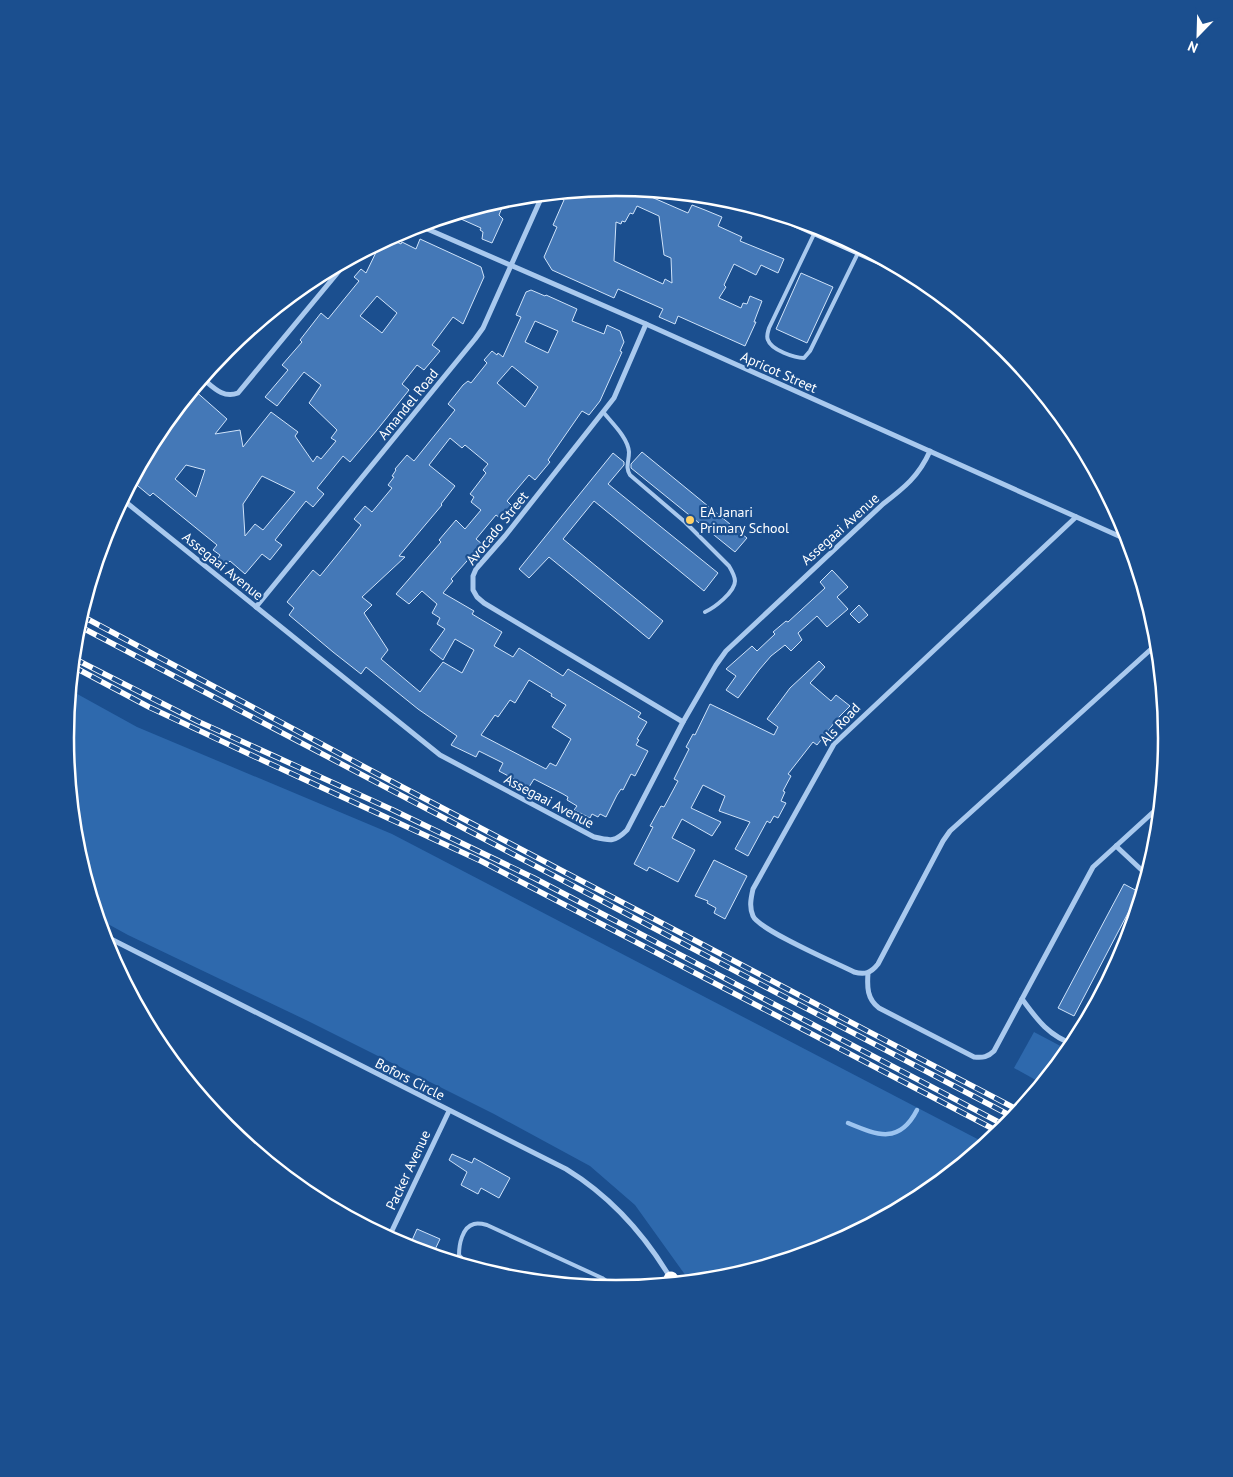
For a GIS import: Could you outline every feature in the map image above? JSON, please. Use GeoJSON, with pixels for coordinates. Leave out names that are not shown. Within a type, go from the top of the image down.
{"type":"FeatureCollection","features":[{"type":"Feature","properties":{"kind":"street","name":"Amandel Road"},"geometry":{"type":"LineString","coordinates":[[256,607],[475,340],[483,328],[541,201]]}},
{"type":"Feature","properties":{"kind":"street","name":"Apricot Street"},"geometry":{"type":"LineString","coordinates":[[429,230],[646,324],[1120,537]]}},
{"type":"Feature","properties":{"kind":"street"},"geometry":{"type":"LineString","coordinates":[[207,382],[224,394],[232,396],[238,393],[338,273]]}},
{"type":"Feature","properties":{"kind":"street","name":"Avocado Street"},"geometry":{"type":"LineString","coordinates":[[646,324],[614,398],[604,413],[476,569],[473,576],[473,590],[484,603],[683,722]]}},
{"type":"Feature","properties":{"kind":"street","name":"Assegaai Avenue"},"geometry":{"type":"LineString","coordinates":[[128,503],[440,755],[594,838],[611,841],[619,838],[627,830],[683,722],[716,665],[726,652],[869,516],[905,487],[918,472],[930,451]]}},
{"type":"Feature","properties":{"kind":"street","name":"Als Road"},"geometry":{"type":"LineString","coordinates":[[868,973],[854,972],[767,929],[753,917],[750,901],[753,889],[834,744],[1076,517]]}},
{"type":"Feature","properties":{"kind":"street"},"geometry":{"type":"LineString","coordinates":[[1152,648],[950,831],[878,964],[868,973],[867,986],[869,997],[874,1004],[974,1057],[982,1058],[989,1056],[994,1051],[1093,867],[1155,811]]}},
{"type":"Feature","properties":{"kind":"street"},"geometry":{"type":"LineString","coordinates":[[1116,846],[1143,871]]}},
{"type":"Feature","properties":{"kind":"street","name":"Bofors Circle"},"geometry":{"type":"LineString","coordinates":[[113,941],[449,1111],[543,1156],[585,1181],[601,1193],[632,1224],[670,1278]]}},
{"type":"Feature","properties":{"kind":"street"},"geometry":{"type":"LineString","coordinates":[[1022,1000],[1053,1035],[1067,1041]]}},
{"type":"Feature","properties":{"kind":"street","name":"Packer Avenue"},"geometry":{"type":"LineString","coordinates":[[391,1232],[449,1111]]}},
{"type":"Feature","properties":{"kind":"lane"},"geometry":{"type":"LineString","coordinates":[[815,234],[769,328],[767,337],[768,342],[773,347],[797,358],[804,358],[810,351],[858,253]]}},
{"type":"Feature","properties":{"kind":"lane"},"geometry":{"type":"LineString","coordinates":[[604,413],[618,429],[628,447],[629,454],[626,467],[630,475],[685,522],[729,566],[734,575],[735,582],[732,589],[718,604],[705,612]]}},
{"type":"Feature","properties":{"kind":"lane"},"geometry":{"type":"LineString","coordinates":[[461,1258],[459,1256],[460,1245],[465,1230],[473,1224],[487,1224],[606,1281]]}},
{"type":"Feature","properties":{"kind":"shaded area"},"geometry":{"type":"Polygon","coordinates":[[[76,693],[137,727],[392,834],[981,1141],[918,1190],[888,1209],[857,1225],[824,1240],[757,1263],[687,1277],[635,1205],[590,1166],[494,1114],[308,1021],[107,923],[92,879],[84,844],[75,774],[76,693]]]}},
{"type":"Feature","properties":{"kind":"shaded area"},"geometry":{"type":"Polygon","coordinates":[[[1034,1032],[1063,1047],[1037,1081],[1014,1068],[1034,1032]]]}},
{"type":"Feature","properties":{"kind":"building"},"geometry":{"type":"Polygon","coordinates":[[[616,196],[651,197],[688,213],[692,205],[722,217],[718,226],[742,237],[740,241],[784,259],[778,273],[761,265],[756,275],[734,264],[724,285],[726,287],[719,298],[741,308],[743,303],[747,304],[750,296],[762,301],[754,322],[756,322],[745,346],[678,316],[675,324],[659,317],[663,309],[618,289],[614,298],[552,270],[544,257],[557,227],[553,225],[564,200],[561,199],[616,196]],[[637,206],[633,214],[630,213],[625,222],[622,221],[621,224],[616,222],[614,261],[663,284],[665,279],[672,283],[671,258],[664,255],[659,216],[637,206]]]}},
{"type":"Feature","properties":{"kind":"building"},"geometry":{"type":"Polygon","coordinates":[[[502,208],[499,215],[503,219],[492,243],[482,239],[483,232],[480,230],[481,228],[461,219],[502,208]]]}},
{"type":"Feature","properties":{"kind":"building"},"geometry":{"type":"Polygon","coordinates":[[[420,239],[481,267],[484,277],[463,324],[453,317],[432,345],[440,351],[424,370],[417,365],[402,384],[409,390],[377,430],[350,462],[343,456],[317,488],[324,494],[313,507],[306,501],[275,540],[282,545],[270,560],[262,554],[245,574],[230,561],[226,565],[218,558],[220,555],[213,550],[217,545],[153,493],[150,496],[137,485],[165,437],[198,393],[227,419],[215,434],[240,430],[243,447],[271,412],[298,432],[295,436],[313,462],[317,456],[321,459],[336,441],[331,438],[337,430],[309,403],[321,385],[304,372],[277,406],[265,397],[288,370],[282,365],[302,342],[300,340],[321,313],[328,319],[359,281],[354,277],[361,269],[366,273],[376,252],[397,242],[401,244],[402,242],[416,249],[420,239]],[[377,296],[360,316],[382,333],[397,313],[377,296]],[[186,465],[175,479],[196,497],[205,470],[186,465]],[[262,476],[243,504],[245,536],[255,524],[263,530],[295,492],[262,476]]]}},
{"type":"Feature","properties":{"kind":"building"},"geometry":{"type":"Polygon","coordinates":[[[801,273],[833,287],[807,343],[776,329],[801,273]]]}},
{"type":"Feature","properties":{"kind":"building"},"geometry":{"type":"Polygon","coordinates":[[[531,290],[546,295],[577,309],[572,321],[604,334],[607,325],[620,331],[624,342],[620,351],[622,352],[600,401],[589,415],[582,411],[548,460],[550,462],[535,480],[529,475],[507,501],[513,507],[503,520],[496,515],[476,539],[482,544],[451,579],[453,581],[443,593],[474,611],[472,614],[502,632],[494,646],[513,657],[519,648],[563,676],[568,669],[641,713],[638,717],[647,722],[637,739],[639,740],[636,745],[648,751],[635,776],[631,774],[623,790],[621,789],[617,795],[606,817],[600,814],[598,817],[592,814],[590,818],[574,810],[577,806],[567,800],[568,797],[563,794],[534,779],[529,787],[499,771],[503,763],[479,751],[476,757],[451,745],[457,736],[418,709],[366,667],[361,674],[333,652],[289,615],[294,608],[287,602],[313,570],[320,576],[361,525],[354,519],[365,506],[372,512],[392,488],[388,485],[394,477],[392,476],[395,469],[407,455],[414,461],[455,410],[448,404],[463,385],[468,381],[471,383],[487,363],[484,360],[492,351],[503,357],[521,317],[516,315],[526,292],[531,290]],[[535,321],[525,342],[548,353],[558,331],[535,321]],[[512,366],[497,383],[525,407],[538,387],[512,366]],[[450,438],[429,465],[455,486],[442,505],[399,556],[405,557],[362,597],[372,605],[364,613],[388,650],[381,659],[420,692],[443,662],[462,673],[474,650],[455,639],[443,660],[430,650],[445,629],[437,624],[440,618],[432,613],[437,604],[422,591],[409,604],[396,594],[441,542],[439,540],[456,520],[465,529],[481,510],[471,502],[474,497],[470,494],[486,473],[483,470],[488,464],[465,445],[462,448],[450,438]],[[529,680],[515,703],[510,700],[498,717],[495,715],[481,735],[546,769],[550,763],[556,766],[571,739],[552,727],[566,705],[529,680]]]}},
{"type":"Feature","properties":{"kind":"building"},"geometry":{"type":"Polygon","coordinates":[[[642,452],[747,538],[735,552],[631,468],[631,464],[642,452]]]}},
{"type":"Feature","properties":{"kind":"building"},"geometry":{"type":"Polygon","coordinates":[[[613,453],[624,462],[624,465],[608,484],[718,573],[704,591],[594,501],[563,539],[663,621],[649,639],[549,557],[529,578],[519,569],[613,453]]]}},
{"type":"Feature","properties":{"kind":"building"},"geometry":{"type":"Polygon","coordinates":[[[832,570],[848,587],[837,597],[848,609],[827,627],[817,616],[798,633],[802,640],[791,651],[785,645],[771,656],[738,698],[726,690],[736,676],[726,669],[752,646],[757,651],[775,634],[773,632],[786,621],[788,622],[825,588],[820,582],[832,570]]]}},
{"type":"Feature","properties":{"kind":"building"},"geometry":{"type":"Polygon","coordinates":[[[859,605],[868,615],[859,623],[850,614],[859,605]]]}},
{"type":"Feature","properties":{"kind":"building"},"geometry":{"type":"Polygon","coordinates":[[[819,661],[825,667],[810,683],[831,701],[836,695],[850,706],[817,745],[813,742],[788,774],[791,776],[783,791],[785,792],[781,801],[786,803],[778,818],[774,816],[770,823],[767,821],[748,856],[735,849],[750,822],[719,811],[725,796],[703,785],[691,808],[721,822],[712,836],[682,819],[672,838],[695,850],[678,882],[649,867],[647,871],[634,864],[653,827],[650,826],[661,806],[664,807],[678,781],[674,779],[689,749],[686,747],[693,734],[695,735],[710,704],[774,735],[778,727],[767,719],[790,688],[819,661]]]}},
{"type":"Feature","properties":{"kind":"building"},"geometry":{"type":"Polygon","coordinates":[[[714,860],[747,876],[725,919],[714,913],[716,908],[707,903],[708,901],[695,896],[714,860]]]}},
{"type":"Feature","properties":{"kind":"building"},"geometry":{"type":"Polygon","coordinates":[[[1124,884],[1137,891],[1133,903],[1074,1016],[1058,1008],[1124,884]]]}},
{"type":"Feature","properties":{"kind":"building"},"geometry":{"type":"Polygon","coordinates":[[[452,1154],[472,1163],[474,1158],[510,1178],[499,1198],[481,1188],[478,1194],[461,1185],[467,1172],[449,1160],[452,1154]]]}},
{"type":"Feature","properties":{"kind":"building"},"geometry":{"type":"Polygon","coordinates":[[[417,1229],[440,1239],[435,1249],[412,1241],[417,1229]]]}},
{"type":"Feature","properties":{"kind":"waterway"},"geometry":{"type":"LineString","coordinates":[[848,1123],[868,1131],[887,1134],[895,1133],[910,1121],[917,1110]]}},
{"type":"Feature","properties":{"kind":"railway"},"geometry":{"type":"LineString","coordinates":[[87,619],[389,780],[1014,1108]]}},
{"type":"Feature","properties":{"kind":"railway"},"geometry":{"type":"LineString","coordinates":[[85,629],[1008,1114]]}},
{"type":"Feature","properties":{"kind":"railway"},"geometry":{"type":"LineString","coordinates":[[79,661],[197,721],[393,810],[534,878],[999,1123]]}},
{"type":"Feature","properties":{"kind":"railway"},"geometry":{"type":"LineString","coordinates":[[78,669],[149,707],[481,861],[993,1129]]}},
{"type":"Feature","properties":{"kind":"place","name":"EA Janari Primary School"},"geometry":{"type":"Point","coordinates":[690,520]}}]}
